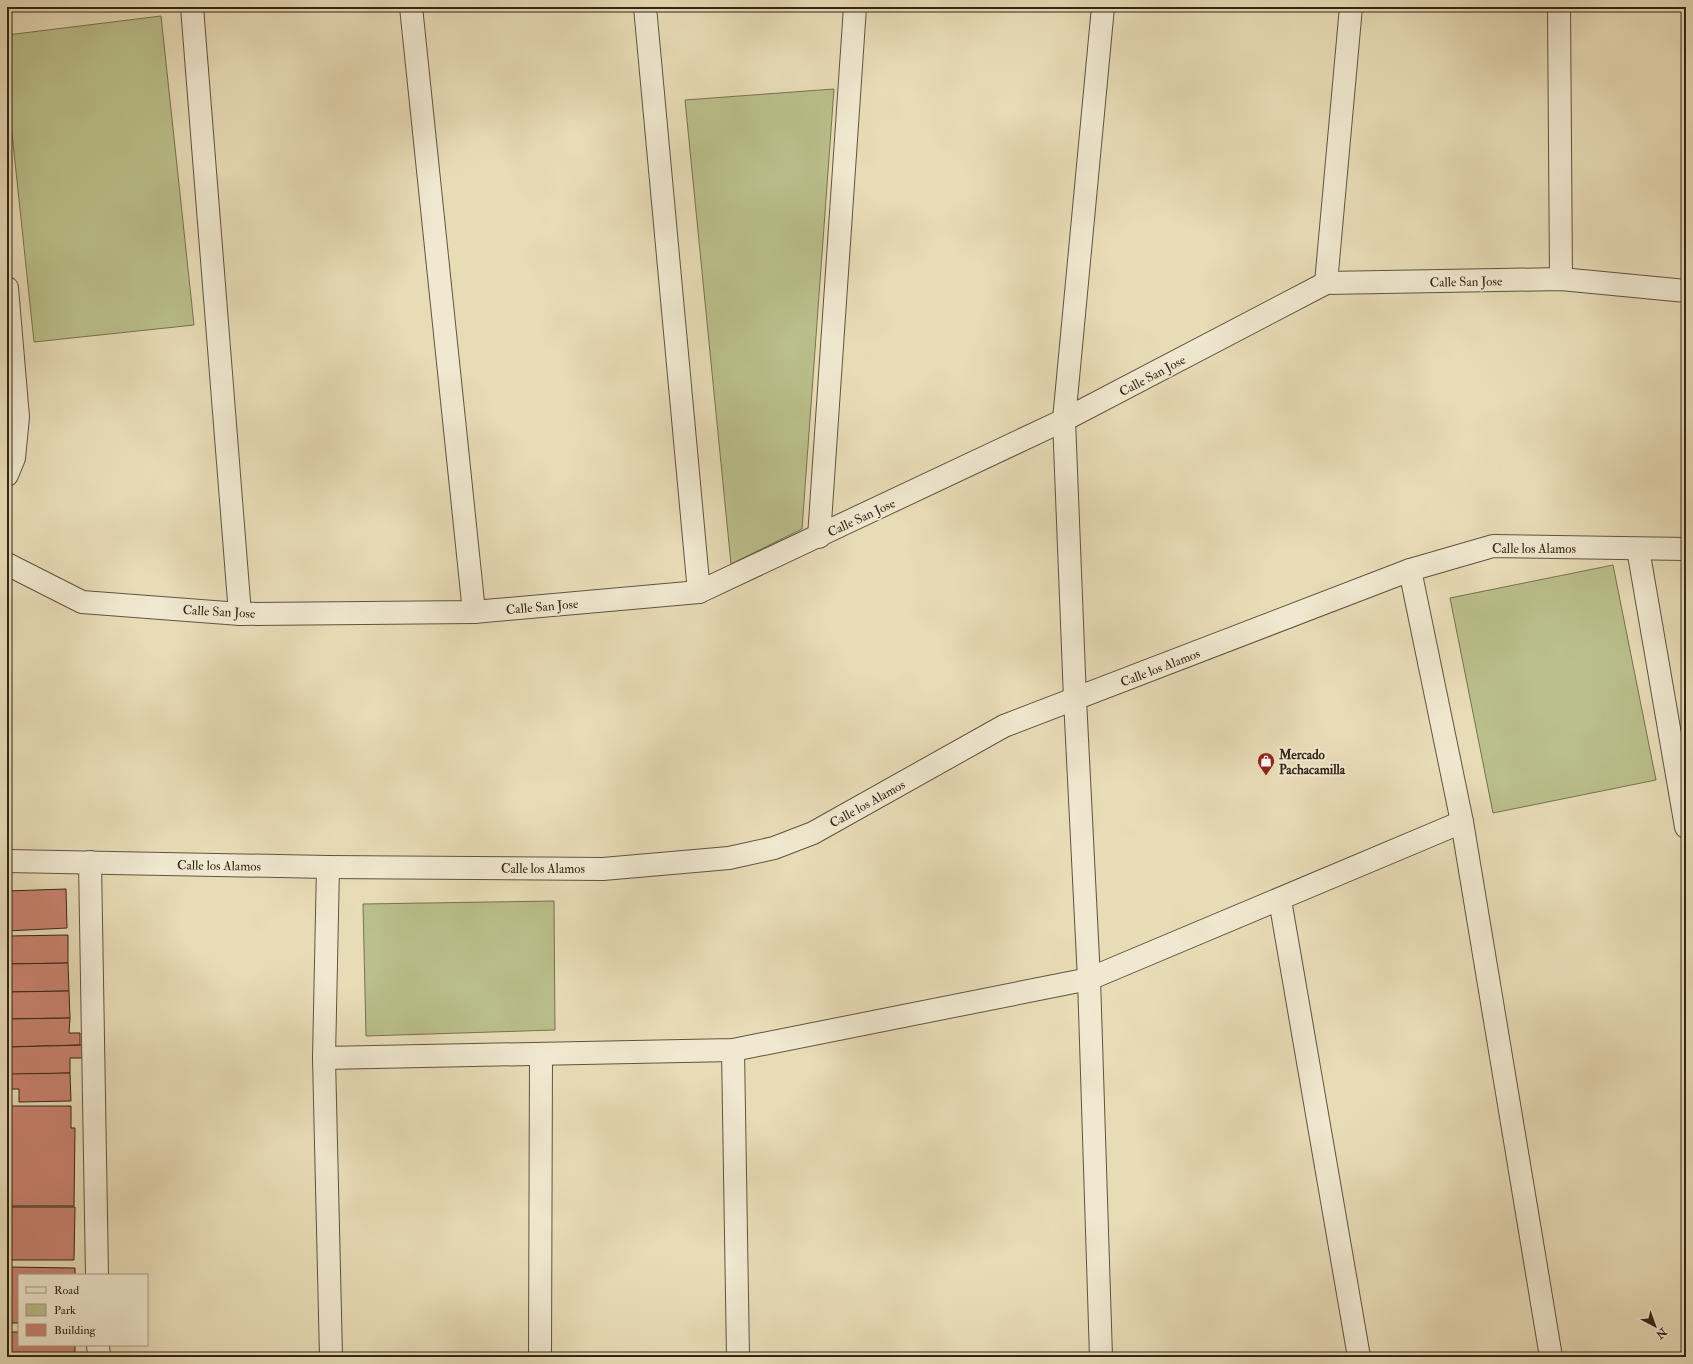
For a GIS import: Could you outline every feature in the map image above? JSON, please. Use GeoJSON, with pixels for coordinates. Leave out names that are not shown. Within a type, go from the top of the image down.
{"type":"FeatureCollection","features":[{"type":"Feature","properties":{"kind":"street"},"geometry":{"type":"LineString","coordinates":[[192,7],[240,614]]}},
{"type":"Feature","properties":{"kind":"street"},"geometry":{"type":"LineString","coordinates":[[411,7],[474,612]]}},
{"type":"Feature","properties":{"kind":"street"},"geometry":{"type":"LineString","coordinates":[[645,7],[699,592]]}},
{"type":"Feature","properties":{"kind":"street"},"geometry":{"type":"LineString","coordinates":[[819,536],[855,7]]}},
{"type":"Feature","properties":{"kind":"street"},"geometry":{"type":"LineString","coordinates":[[1101,1357],[1090,980],[1075,699],[1064,420],[1103,7]]}},
{"type":"Feature","properties":{"kind":"street"},"geometry":{"type":"LineString","coordinates":[[1326,283],[1351,7]]}},
{"type":"Feature","properties":{"kind":"street"},"geometry":{"type":"LineString","coordinates":[[1559,7],[1561,279]]}},
{"type":"Feature","properties":{"kind":"street","name":"Calle San Jose"},"geometry":{"type":"LineString","coordinates":[[7,564],[82,602],[240,614],[474,612],[699,592],[1064,420],[1326,283],[1561,279],[1686,291]]}},
{"type":"Feature","properties":{"kind":"street"},"geometry":{"type":"LineString","coordinates":[[7,288],[18,417],[14,458],[7,475]]}},
{"type":"Feature","properties":{"kind":"street","name":"Calle los Alamos"},"geometry":{"type":"LineString","coordinates":[[7,860],[328,867],[603,869],[729,858],[774,848],[813,833],[1004,726],[1410,570],[1493,546],[1686,549]]}},
{"type":"Feature","properties":{"kind":"street"},"geometry":{"type":"LineString","coordinates":[[1638,549],[1686,828]]}},
{"type":"Feature","properties":{"kind":"street"},"geometry":{"type":"LineString","coordinates":[[1410,570],[1462,822],[1551,1357]]}},
{"type":"Feature","properties":{"kind":"street"},"geometry":{"type":"LineString","coordinates":[[324,1058],[733,1050],[1090,980],[1462,822]]}},
{"type":"Feature","properties":{"kind":"street"},"geometry":{"type":"LineString","coordinates":[[90,862],[97,1274]]}},
{"type":"Feature","properties":{"kind":"street"},"geometry":{"type":"LineString","coordinates":[[328,867],[324,1058],[331,1357]]}},
{"type":"Feature","properties":{"kind":"street"},"geometry":{"type":"LineString","coordinates":[[1280,900],[1359,1357]]}},
{"type":"Feature","properties":{"kind":"street"},"geometry":{"type":"LineString","coordinates":[[733,1050],[738,1357]]}},
{"type":"Feature","properties":{"kind":"street"},"geometry":{"type":"LineString","coordinates":[[540,1357],[541,1054]]}},
{"type":"Feature","properties":{"kind":"street"},"geometry":{"type":"LineString","coordinates":[[98,1346],[99,1357]]}},
{"type":"Feature","properties":{"kind":"green space"},"geometry":{"type":"Polygon","coordinates":[[[161,16],[194,325],[34,342],[7,86],[7,35],[161,16]]]}},
{"type":"Feature","properties":{"kind":"green space"},"geometry":{"type":"Polygon","coordinates":[[[834,89],[802,529],[731,564],[685,100],[834,89]]]}},
{"type":"Feature","properties":{"kind":"green space"},"geometry":{"type":"Polygon","coordinates":[[[1613,565],[1656,780],[1493,813],[1450,598],[1613,565]]]}},
{"type":"Feature","properties":{"kind":"green space"},"geometry":{"type":"Polygon","coordinates":[[[554,901],[555,1030],[366,1036],[363,904],[554,901]]]}},
{"type":"Feature","properties":{"kind":"building"},"geometry":{"type":"Polygon","coordinates":[[[66,889],[67,928],[7,931],[7,891],[66,889]]]}},
{"type":"Feature","properties":{"kind":"building"},"geometry":{"type":"Polygon","coordinates":[[[68,935],[68,963],[9,964],[8,936],[68,935]]]}},
{"type":"Feature","properties":{"kind":"building"},"geometry":{"type":"Polygon","coordinates":[[[68,963],[69,991],[7,992],[7,964],[68,963]]]}},
{"type":"Feature","properties":{"kind":"building"},"geometry":{"type":"Polygon","coordinates":[[[69,991],[70,1018],[7,1019],[7,992],[69,991]]]}},
{"type":"Feature","properties":{"kind":"building"},"geometry":{"type":"Polygon","coordinates":[[[70,1018],[69,1033],[80,1033],[80,1045],[7,1047],[7,1019],[70,1018]]]}},
{"type":"Feature","properties":{"kind":"building"},"geometry":{"type":"Polygon","coordinates":[[[86,1045],[87,1058],[70,1058],[70,1073],[7,1075],[7,1047],[86,1045]]]}},
{"type":"Feature","properties":{"kind":"building"},"geometry":{"type":"Polygon","coordinates":[[[70,1073],[71,1101],[19,1102],[19,1089],[7,1089],[7,1074],[70,1073]]]}},
{"type":"Feature","properties":{"kind":"building"},"geometry":{"type":"Polygon","coordinates":[[[7,1106],[71,1106],[71,1128],[75,1128],[74,1206],[7,1206],[7,1106]]]}},
{"type":"Feature","properties":{"kind":"building"},"geometry":{"type":"Polygon","coordinates":[[[7,1207],[75,1207],[74,1260],[7,1260],[7,1207]]]}},
{"type":"Feature","properties":{"kind":"building"},"geometry":{"type":"Polygon","coordinates":[[[7,1267],[75,1268],[75,1274],[18,1274],[18,1323],[7,1323],[7,1267]]]}},
{"type":"Feature","properties":{"kind":"building"},"geometry":{"type":"Polygon","coordinates":[[[7,1332],[18,1332],[18,1346],[75,1346],[75,1357],[7,1357],[7,1332]]]}},
{"type":"Feature","properties":{"kind":"place","name":"Mercado Pachacamilla"},"geometry":{"type":"Point","coordinates":[1266,776]}}]}
